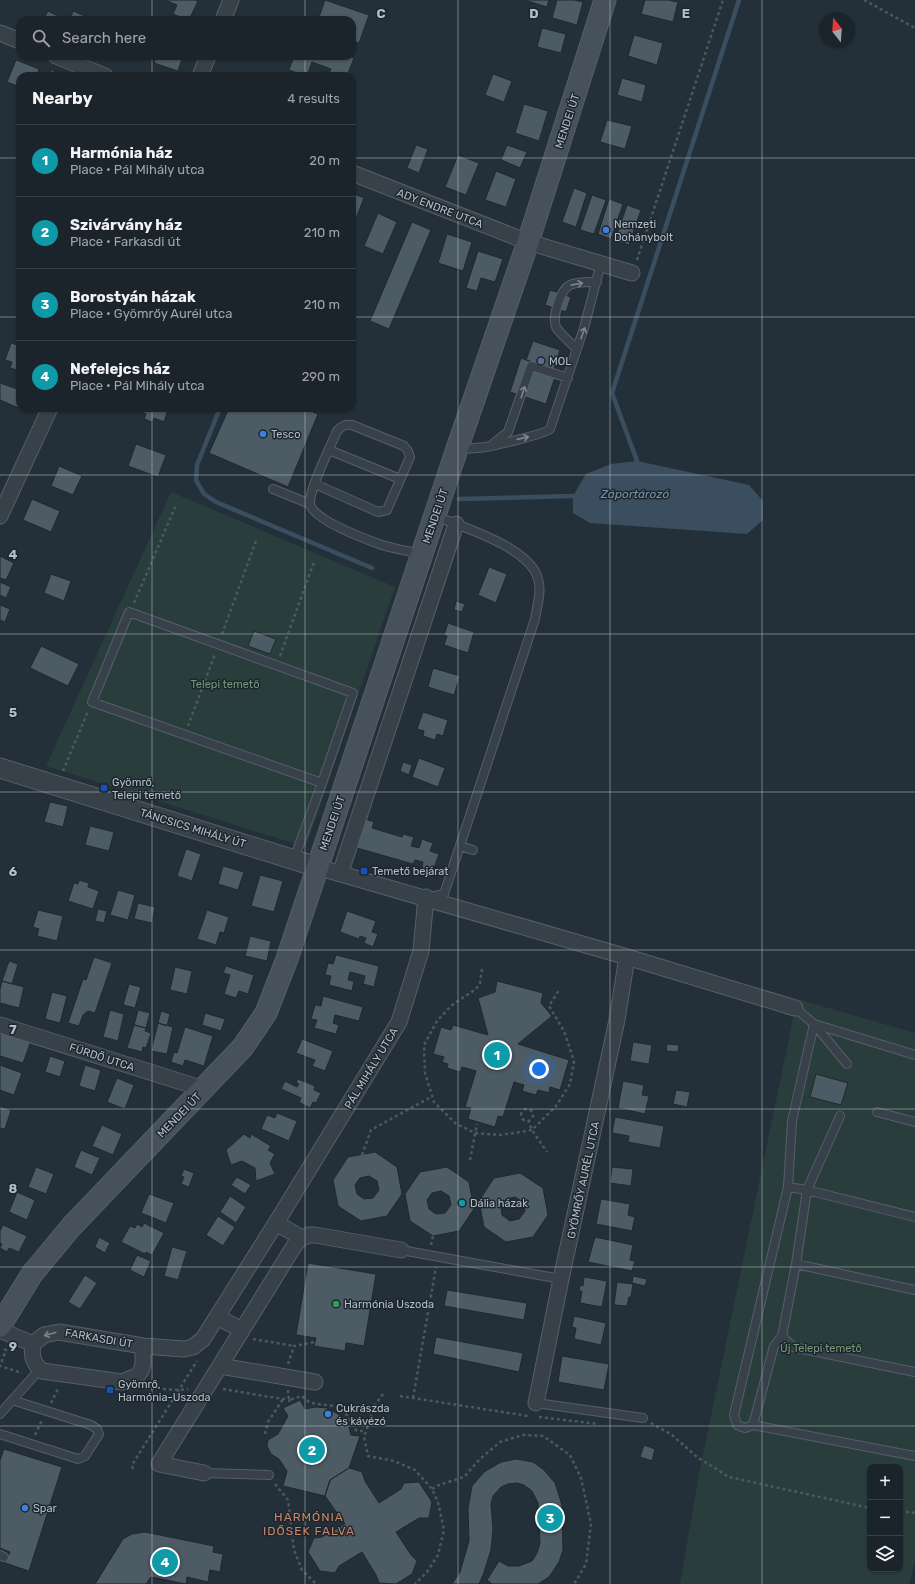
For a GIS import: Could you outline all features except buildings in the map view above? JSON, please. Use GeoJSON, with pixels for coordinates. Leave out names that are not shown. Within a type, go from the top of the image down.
{"type":"FeatureCollection","features":[{"type":"Feature","properties":{"kind":"main road","name":"MENDEI ÚT"},"geometry":{"type":"LineString","coordinates":[[0,1326],[32,1274],[71,1227],[243,1047],[266,1013],[287,959],[528,242],[605,0]]}},
{"type":"Feature","properties":{"kind":"street"},"geometry":{"type":"LineString","coordinates":[[225,16],[231,0]]}},
{"type":"Feature","properties":{"kind":"street"},"geometry":{"type":"LineString","coordinates":[[0,33],[16,39]]}},
{"type":"Feature","properties":{"kind":"street"},"geometry":{"type":"LineString","coordinates":[[66,60],[95,72]]}},
{"type":"Feature","properties":{"kind":"street"},"geometry":{"type":"LineString","coordinates":[[202,72],[206,60]]}},
{"type":"Feature","properties":{"kind":"street","name":"ADY ENDRE UTCA"},"geometry":{"type":"LineString","coordinates":[[356,176],[528,242]]}},
{"type":"Feature","properties":{"kind":"street"},"geometry":{"type":"LineString","coordinates":[[528,242],[632,273]]}},
{"type":"Feature","properties":{"kind":"street"},"geometry":{"type":"LineString","coordinates":[[0,516],[48,412]]}},
{"type":"Feature","properties":{"kind":"street","name":"MENDEI ÚT"},"geometry":{"type":"LineString","coordinates":[[340,874],[456,524]]}},
{"type":"Feature","properties":{"kind":"street","name":"TÁNCSICS MIHÁLY ÚT"},"geometry":{"type":"LineString","coordinates":[[0,768],[317,867]]}},
{"type":"Feature","properties":{"kind":"street"},"geometry":{"type":"LineString","coordinates":[[317,867],[628,957],[795,1008]]}},
{"type":"Feature","properties":{"kind":"street","name":"PÁL MIHÁLY UTCA"},"geometry":{"type":"LineString","coordinates":[[184,1349],[199,1344],[203,1339],[399,1022],[421,951],[426,898]]}},
{"type":"Feature","properties":{"kind":"street","name":"GYÖMRŐY AURÉL UTCA"},"geometry":{"type":"LineString","coordinates":[[536,1402],[617,1020],[628,957]]}},
{"type":"Feature","properties":{"kind":"street","name":"FÜRDŐ UTCA"},"geometry":{"type":"LineString","coordinates":[[0,1024],[204,1089]]}},
{"type":"Feature","properties":{"kind":"street"},"geometry":{"type":"LineString","coordinates":[[276,1223],[302,1238]]}},
{"type":"Feature","properties":{"kind":"street"},"geometry":{"type":"LineString","coordinates":[[204,1473],[159,1464],[296,1243],[309,1235],[315,1235],[401,1250]]}},
{"type":"Feature","properties":{"kind":"street"},"geometry":{"type":"LineString","coordinates":[[217,1317],[240,1333]]}},
{"type":"Feature","properties":{"kind":"street"},"geometry":{"type":"LineString","coordinates":[[0,1330],[33,1344],[32,1358],[35,1365],[40,1369]]}},
{"type":"Feature","properties":{"kind":"street","name":"FARKASDI ÚT"},"geometry":{"type":"LineString","coordinates":[[33,1344],[44,1335],[60,1332],[144,1346],[184,1349]]}},
{"type":"Feature","properties":{"kind":"street","name":"FARKASDI ÚT"},"geometry":{"type":"LineString","coordinates":[[40,1369],[42,1371],[122,1382],[137,1376],[141,1371],[144,1346]]}},
{"type":"Feature","properties":{"kind":"street"},"geometry":{"type":"LineString","coordinates":[[220,1366],[315,1382]]}},
{"type":"Feature","properties":{"kind":"lane"},"geometry":{"type":"LineString","coordinates":[[457,450],[489,446],[548,431],[568,378],[597,282],[601,263]]}},
{"type":"Feature","properties":{"kind":"lane"},"geometry":{"type":"LineString","coordinates":[[577,349],[556,328],[554,317],[556,309],[561,294],[569,285],[597,282]]}},
{"type":"Feature","properties":{"kind":"lane"},"geometry":{"type":"LineString","coordinates":[[489,446],[501,439],[508,432],[531,366],[568,378]]}},
{"type":"Feature","properties":{"kind":"lane"},"geometry":{"type":"LineString","coordinates":[[315,484],[378,512],[387,510],[410,457],[404,446],[352,425],[347,424],[342,426],[337,431],[315,484],[310,504],[312,509],[325,520],[383,545],[422,555]]}},
{"type":"Feature","properties":{"kind":"lane"},"geometry":{"type":"LineString","coordinates":[[329,450],[400,479]]}},
{"type":"Feature","properties":{"kind":"lane"},"geometry":{"type":"LineString","coordinates":[[273,489],[310,504]]}},
{"type":"Feature","properties":{"kind":"lane"},"geometry":{"type":"LineString","coordinates":[[426,898],[444,894],[535,619],[540,588],[538,577],[521,555],[507,546],[435,516]]}},
{"type":"Feature","properties":{"kind":"lane"},"geometry":{"type":"LineString","coordinates":[[294,859],[322,784],[353,693],[129,612],[92,702],[322,784]]}},
{"type":"Feature","properties":{"kind":"lane"},"geometry":{"type":"LineString","coordinates":[[460,846],[473,850]]}},
{"type":"Feature","properties":{"kind":"lane"},"geometry":{"type":"LineString","coordinates":[[795,1008],[814,1024],[847,1064]]}},
{"type":"Feature","properties":{"kind":"lane"},"geometry":{"type":"LineString","coordinates":[[814,1024],[915,1055]]}},
{"type":"Feature","properties":{"kind":"lane"},"geometry":{"type":"LineString","coordinates":[[814,1024],[792,1122],[788,1187],[734,1415],[737,1425],[745,1428],[753,1425],[915,1456]]}},
{"type":"Feature","properties":{"kind":"lane"},"geometry":{"type":"LineString","coordinates":[[877,1112],[915,1122]]}},
{"type":"Feature","properties":{"kind":"lane"},"geometry":{"type":"LineString","coordinates":[[753,1425],[774,1346],[782,1336],[796,1264],[807,1190],[840,1116]]}},
{"type":"Feature","properties":{"kind":"lane"},"geometry":{"type":"LineString","coordinates":[[788,1187],[807,1190],[915,1217]]}},
{"type":"Feature","properties":{"kind":"lane"},"geometry":{"type":"LineString","coordinates":[[401,1250],[561,1279]]}},
{"type":"Feature","properties":{"kind":"lane"},"geometry":{"type":"LineString","coordinates":[[796,1264],[915,1290]]}},
{"type":"Feature","properties":{"kind":"lane"},"geometry":{"type":"LineString","coordinates":[[782,1336],[793,1347],[915,1372]]}},
{"type":"Feature","properties":{"kind":"lane"},"geometry":{"type":"LineString","coordinates":[[0,1414],[40,1369]]}},
{"type":"Feature","properties":{"kind":"lane"},"geometry":{"type":"LineString","coordinates":[[0,1434],[78,1459],[84,1456],[99,1434],[97,1429],[92,1424],[12,1400]]}},
{"type":"Feature","properties":{"kind":"lane"},"geometry":{"type":"LineString","coordinates":[[536,1402],[643,1418]]}},
{"type":"Feature","properties":{"kind":"lane"},"geometry":{"type":"LineString","coordinates":[[204,1473],[269,1475]]}},
{"type":"Feature","properties":{"kind":"path"},"geometry":{"type":"LineString","coordinates":[[632,273],[723,0]]}},
{"type":"Feature","properties":{"kind":"path"},"geometry":{"type":"LineString","coordinates":[[864,0],[915,28]]}},
{"type":"Feature","properties":{"kind":"path"},"geometry":{"type":"LineString","coordinates":[[129,612],[176,505]]}},
{"type":"Feature","properties":{"kind":"path"},"geometry":{"type":"LineString","coordinates":[[276,666],[314,562]]}},
{"type":"Feature","properties":{"kind":"path"},"geometry":{"type":"LineString","coordinates":[[62,771],[92,702]]}},
{"type":"Feature","properties":{"kind":"path"},"geometry":{"type":"LineString","coordinates":[[482,969],[480,983],[476,989],[452,1005],[437,1022],[424,1045],[425,1073],[434,1102],[455,1123],[474,1133],[501,1135],[532,1130],[556,1106],[570,1084],[574,1061],[564,1031],[549,1006],[559,990]]}},
{"type":"Feature","properties":{"kind":"path"},"geometry":{"type":"LineString","coordinates":[[362,1155],[370,1130],[432,1097]]}},
{"type":"Feature","properties":{"kind":"path"},"geometry":{"type":"LineString","coordinates":[[526,1109],[531,1110],[534,1114],[533,1119],[528,1120],[524,1121],[521,1117],[522,1112],[526,1109]]}},
{"type":"Feature","properties":{"kind":"path"},"geometry":{"type":"LineString","coordinates":[[528,1120],[532,1130],[547,1152]]}},
{"type":"Feature","properties":{"kind":"path"},"geometry":{"type":"LineString","coordinates":[[470,1160],[474,1133],[477,1124]]}},
{"type":"Feature","properties":{"kind":"path"},"geometry":{"type":"LineString","coordinates":[[413,1398],[438,1257]]}},
{"type":"Feature","properties":{"kind":"path"},"geometry":{"type":"LineString","coordinates":[[240,1333],[268,1343],[294,1346]]}},
{"type":"Feature","properties":{"kind":"path"},"geometry":{"type":"LineString","coordinates":[[0,1346],[6,1350],[0,1366],[25,1374]]}},
{"type":"Feature","properties":{"kind":"path"},"geometry":{"type":"LineString","coordinates":[[207,1386],[289,1400],[302,1396],[312,1404],[334,1406],[343,1410],[372,1412]]}},
{"type":"Feature","properties":{"kind":"path"},"geometry":{"type":"LineString","coordinates":[[133,1469],[132,1465],[178,1390]]}},
{"type":"Feature","properties":{"kind":"path"},"geometry":{"type":"LineString","coordinates":[[383,1394],[375,1405],[364,1437],[368,1456],[394,1462],[415,1470],[432,1489],[438,1502],[444,1530],[438,1555],[427,1572],[415,1584]]}},
{"type":"Feature","properties":{"kind":"path"},"geometry":{"type":"LineString","coordinates":[[400,1396],[533,1417],[602,1424]]}},
{"type":"Feature","properties":{"kind":"path"},"geometry":{"type":"LineString","coordinates":[[265,1434],[268,1422],[282,1399]]}},
{"type":"Feature","properties":{"kind":"path"},"geometry":{"type":"LineString","coordinates":[[289,1400],[292,1404]]}},
{"type":"Feature","properties":{"kind":"path"},"geometry":{"type":"LineString","coordinates":[[343,1410],[357,1431],[366,1431]]}},
{"type":"Feature","properties":{"kind":"path"},"geometry":{"type":"LineString","coordinates":[[643,1418],[672,1435],[697,1457],[729,1477],[867,1507]]}},
{"type":"Feature","properties":{"kind":"path"},"geometry":{"type":"LineString","coordinates":[[432,1489],[439,1485],[464,1477],[480,1459],[500,1442],[523,1435],[543,1436],[570,1455],[581,1478],[590,1524],[586,1564],[574,1584]]}},
{"type":"Feature","properties":{"kind":"path"},"geometry":{"type":"LineString","coordinates":[[269,1475],[288,1500],[294,1550],[302,1570],[316,1584]]}},
{"type":"Feature","properties":{"kind":"path"},"geometry":{"type":"LineString","coordinates":[[903,1511],[915,1513]]}},
{"type":"Feature","properties":{"kind":"green space","name":"Telepi temető"},"geometry":{"type":"Polygon","coordinates":[[[171,492],[395,587],[306,847],[46,766],[171,492]]]}},
{"type":"Feature","properties":{"kind":"green space","name":"Új Telepi temető"},"geometry":{"type":"Polygon","coordinates":[[[797,999],[915,1033],[915,1562],[909,1584],[680,1584],[698,1479],[797,999]]]}},
{"type":"Feature","properties":{"kind":"water","name":"Záportározó"},"geometry":{"type":"Polygon","coordinates":[[[637,461],[749,485],[763,501],[763,520],[747,534],[590,523],[573,513],[573,496],[586,474],[611,464],[637,461]]]}},
{"type":"Feature","properties":{"kind":"waterway"},"geometry":{"type":"LineString","coordinates":[[637,461],[612,393],[739,0]]}},
{"type":"Feature","properties":{"kind":"waterway"},"geometry":{"type":"LineString","coordinates":[[218,412],[197,465],[196,480],[204,494],[216,502],[372,568]]}},
{"type":"Feature","properties":{"kind":"waterway"},"geometry":{"type":"LineString","coordinates":[[459,499],[573,496]]}},
{"type":"Feature","properties":{"kind":"place","name":"Nemzeti Dohánybolt"},"geometry":{"type":"Point","coordinates":[606,230]}},
{"type":"Feature","properties":{"kind":"place","name":"MOL"},"geometry":{"type":"Point","coordinates":[541,361]}},
{"type":"Feature","properties":{"kind":"place","name":"Tesco"},"geometry":{"type":"Point","coordinates":[263,434]}},
{"type":"Feature","properties":{"kind":"place","name":"Gyömrő, Telepi temető"},"geometry":{"type":"Point","coordinates":[104,788]}},
{"type":"Feature","properties":{"kind":"place","name":"Temető bejárat"},"geometry":{"type":"Point","coordinates":[364,871]}},
{"type":"Feature","properties":{"kind":"place","name":"Harmónia ház"},"geometry":{"type":"Point","coordinates":[497,1055]}},
{"type":"Feature","properties":{"kind":"place","name":"Dália házak"},"geometry":{"type":"Point","coordinates":[462,1203]}},
{"type":"Feature","properties":{"kind":"place","name":"Harmónia Uszoda"},"geometry":{"type":"Point","coordinates":[336,1304]}},
{"type":"Feature","properties":{"kind":"place","name":"Gyömrő, Harmónia-Uszoda"},"geometry":{"type":"Point","coordinates":[110,1390]}},
{"type":"Feature","properties":{"kind":"place","name":"Cukrászda és kávézó"},"geometry":{"type":"Point","coordinates":[328,1414]}},
{"type":"Feature","properties":{"kind":"place","name":"Szivárvány ház"},"geometry":{"type":"Point","coordinates":[312,1450]}},
{"type":"Feature","properties":{"kind":"place","name":"Spar"},"geometry":{"type":"Point","coordinates":[25,1508]}},
{"type":"Feature","properties":{"kind":"place","name":"Borostyán házak"},"geometry":{"type":"Point","coordinates":[550,1518]}},
{"type":"Feature","properties":{"kind":"place","name":"Nefelejcs ház"},"geometry":{"type":"Point","coordinates":[165,1562]}},
{"type":"Feature","properties":{"kind":"district","name":"HARMÓNIA IDŐSEK FALVA"},"geometry":{"type":"Point","coordinates":[309,1524]}}]}
